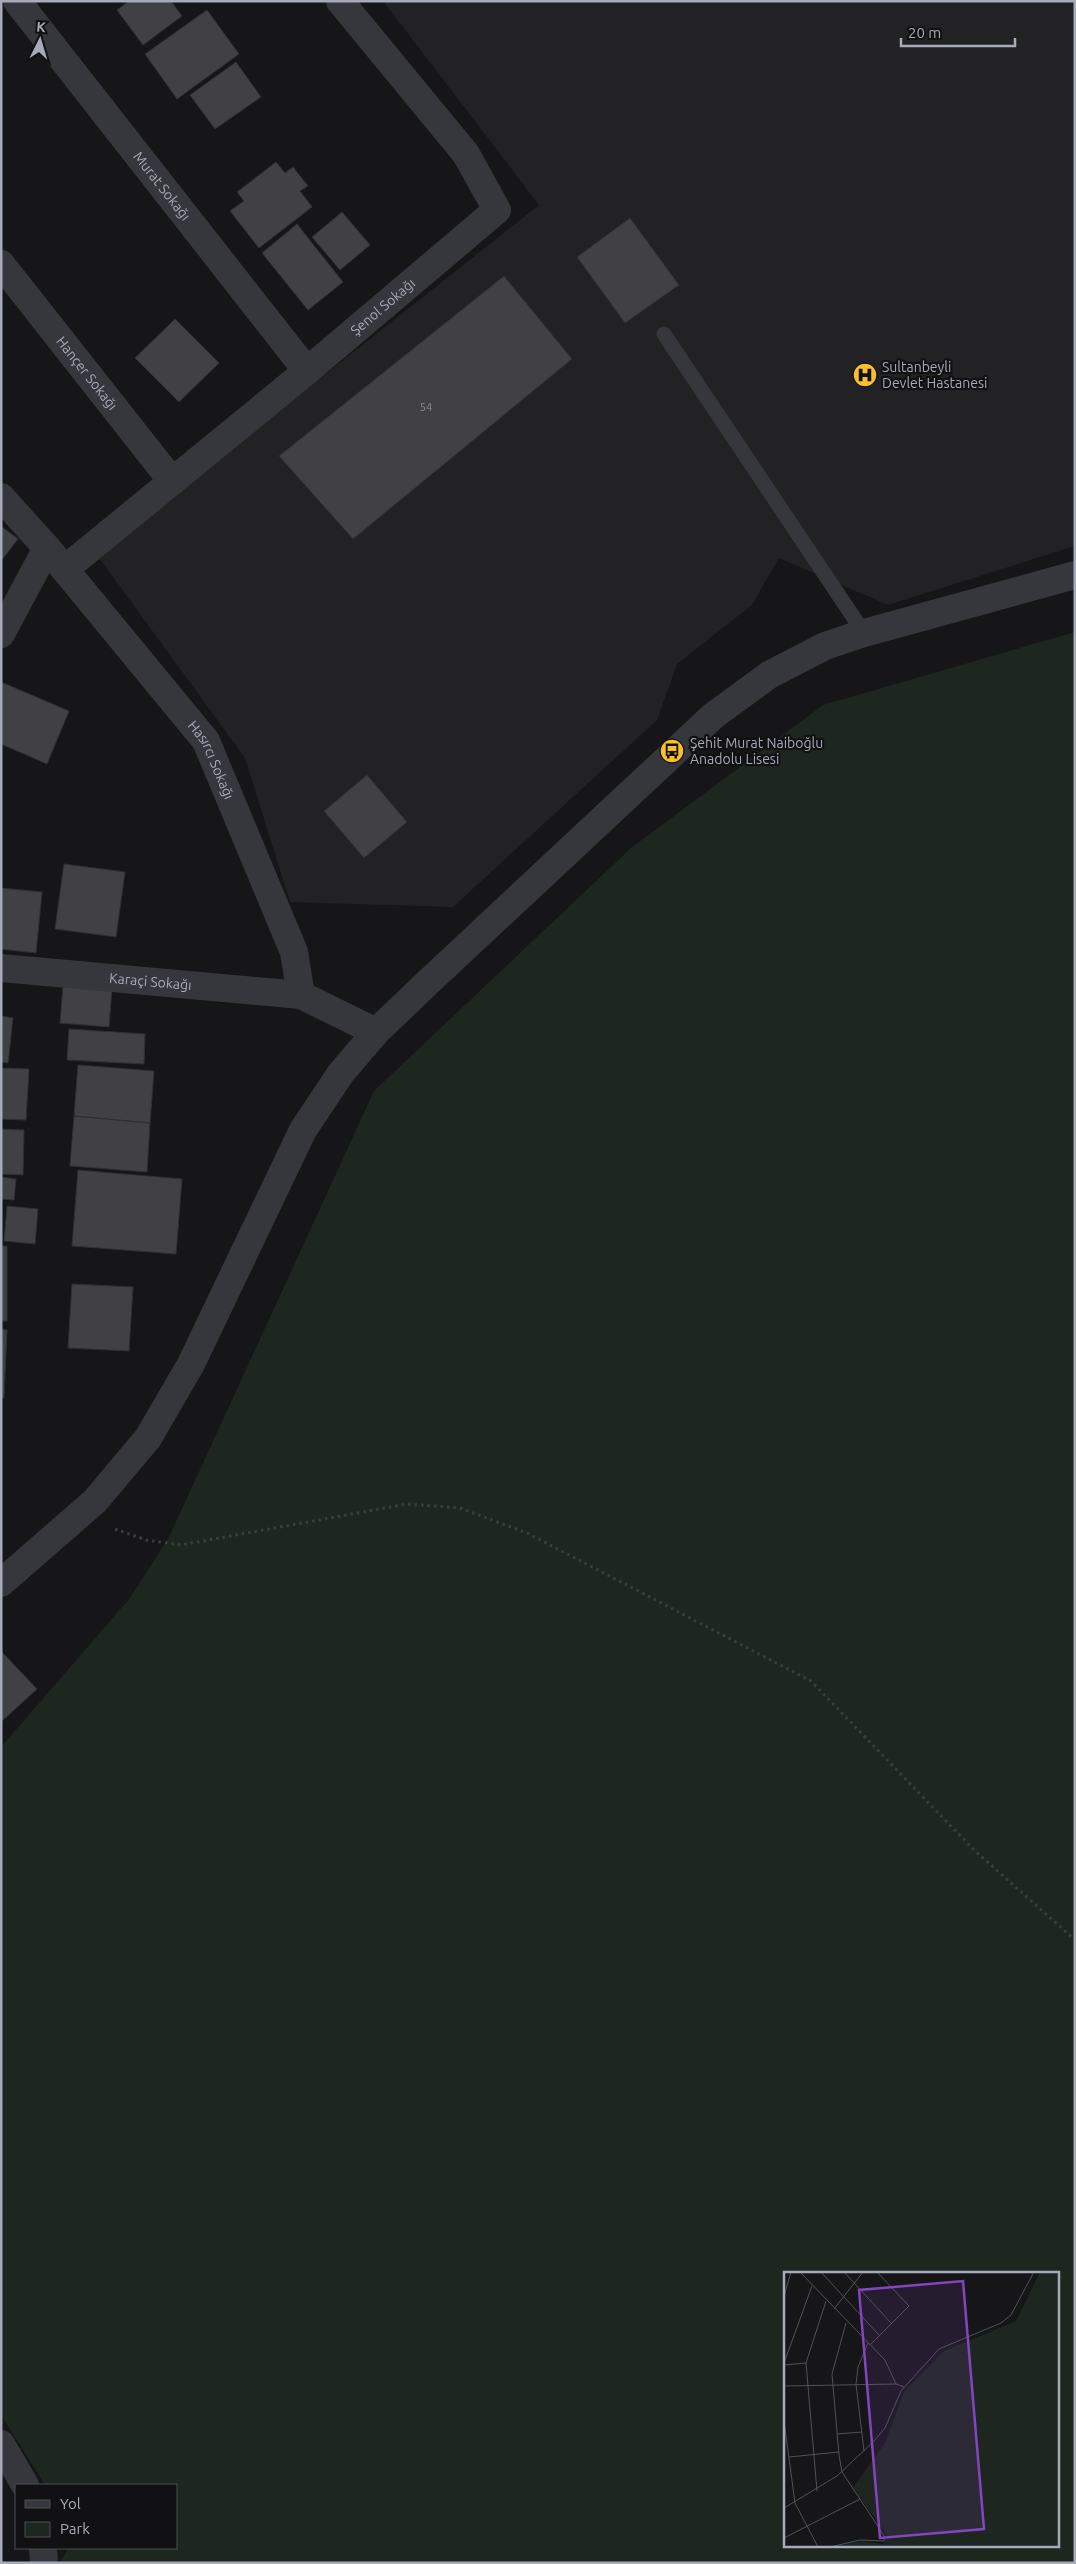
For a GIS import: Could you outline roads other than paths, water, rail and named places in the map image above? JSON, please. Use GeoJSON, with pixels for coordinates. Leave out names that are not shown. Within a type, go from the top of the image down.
{"type":"FeatureCollection","features":[{"type":"Feature","properties":{"kind":"street","name":"Murat Sokağı"},"geometry":{"type":"LineString","coordinates":[[17,1],[307,372]]}},
{"type":"Feature","properties":{"kind":"street","name":"Şenol Sokağı"},"geometry":{"type":"LineString","coordinates":[[65,569],[307,372],[497,210],[466,154],[340,1]]}},
{"type":"Feature","properties":{"kind":"street","name":"Hançer Sokağı"},"geometry":{"type":"LineString","coordinates":[[1,264],[172,481]]}},
{"type":"Feature","properties":{"kind":"street","name":"Hasırcı Sokağı"},"geometry":{"type":"LineString","coordinates":[[1,498],[65,569],[206,741],[294,952],[301,995]]}},
{"type":"Feature","properties":{"kind":"street"},"geometry":{"type":"LineString","coordinates":[[1,634],[47,548]]}},
{"type":"Feature","properties":{"kind":"street"},"geometry":{"type":"LineString","coordinates":[[1,1583],[95,1501],[148,1438],[191,1364],[303,1130],[341,1074],[376,1032],[713,716],[769,675],[825,646],[864,633],[1075,575]]}},
{"type":"Feature","properties":{"kind":"street","name":"Karaçi Sokağı"},"geometry":{"type":"LineString","coordinates":[[1,968],[301,995]]}},
{"type":"Feature","properties":{"kind":"street"},"geometry":{"type":"LineString","coordinates":[[301,995],[376,1032]]}},
{"type":"Feature","properties":{"kind":"street"},"geometry":{"type":"LineString","coordinates":[[1,2444],[25,2484]]}},
{"type":"Feature","properties":{"kind":"street"},"geometry":{"type":"LineString","coordinates":[[42,2549],[44,2563]]}},
{"type":"Feature","properties":{"kind":"lane"},"geometry":{"type":"LineString","coordinates":[[664,334],[864,633]]}},
{"type":"Feature","properties":{"kind":"place","name":"Sultanbeyli Devlet Hastanesi"},"geometry":{"type":"Point","coordinates":[865,375]}},
{"type":"Feature","properties":{"kind":"place","name":"Şehit Murat Naiboğlu Anadolu Lisesi"},"geometry":{"type":"Point","coordinates":[672,751]}}]}
